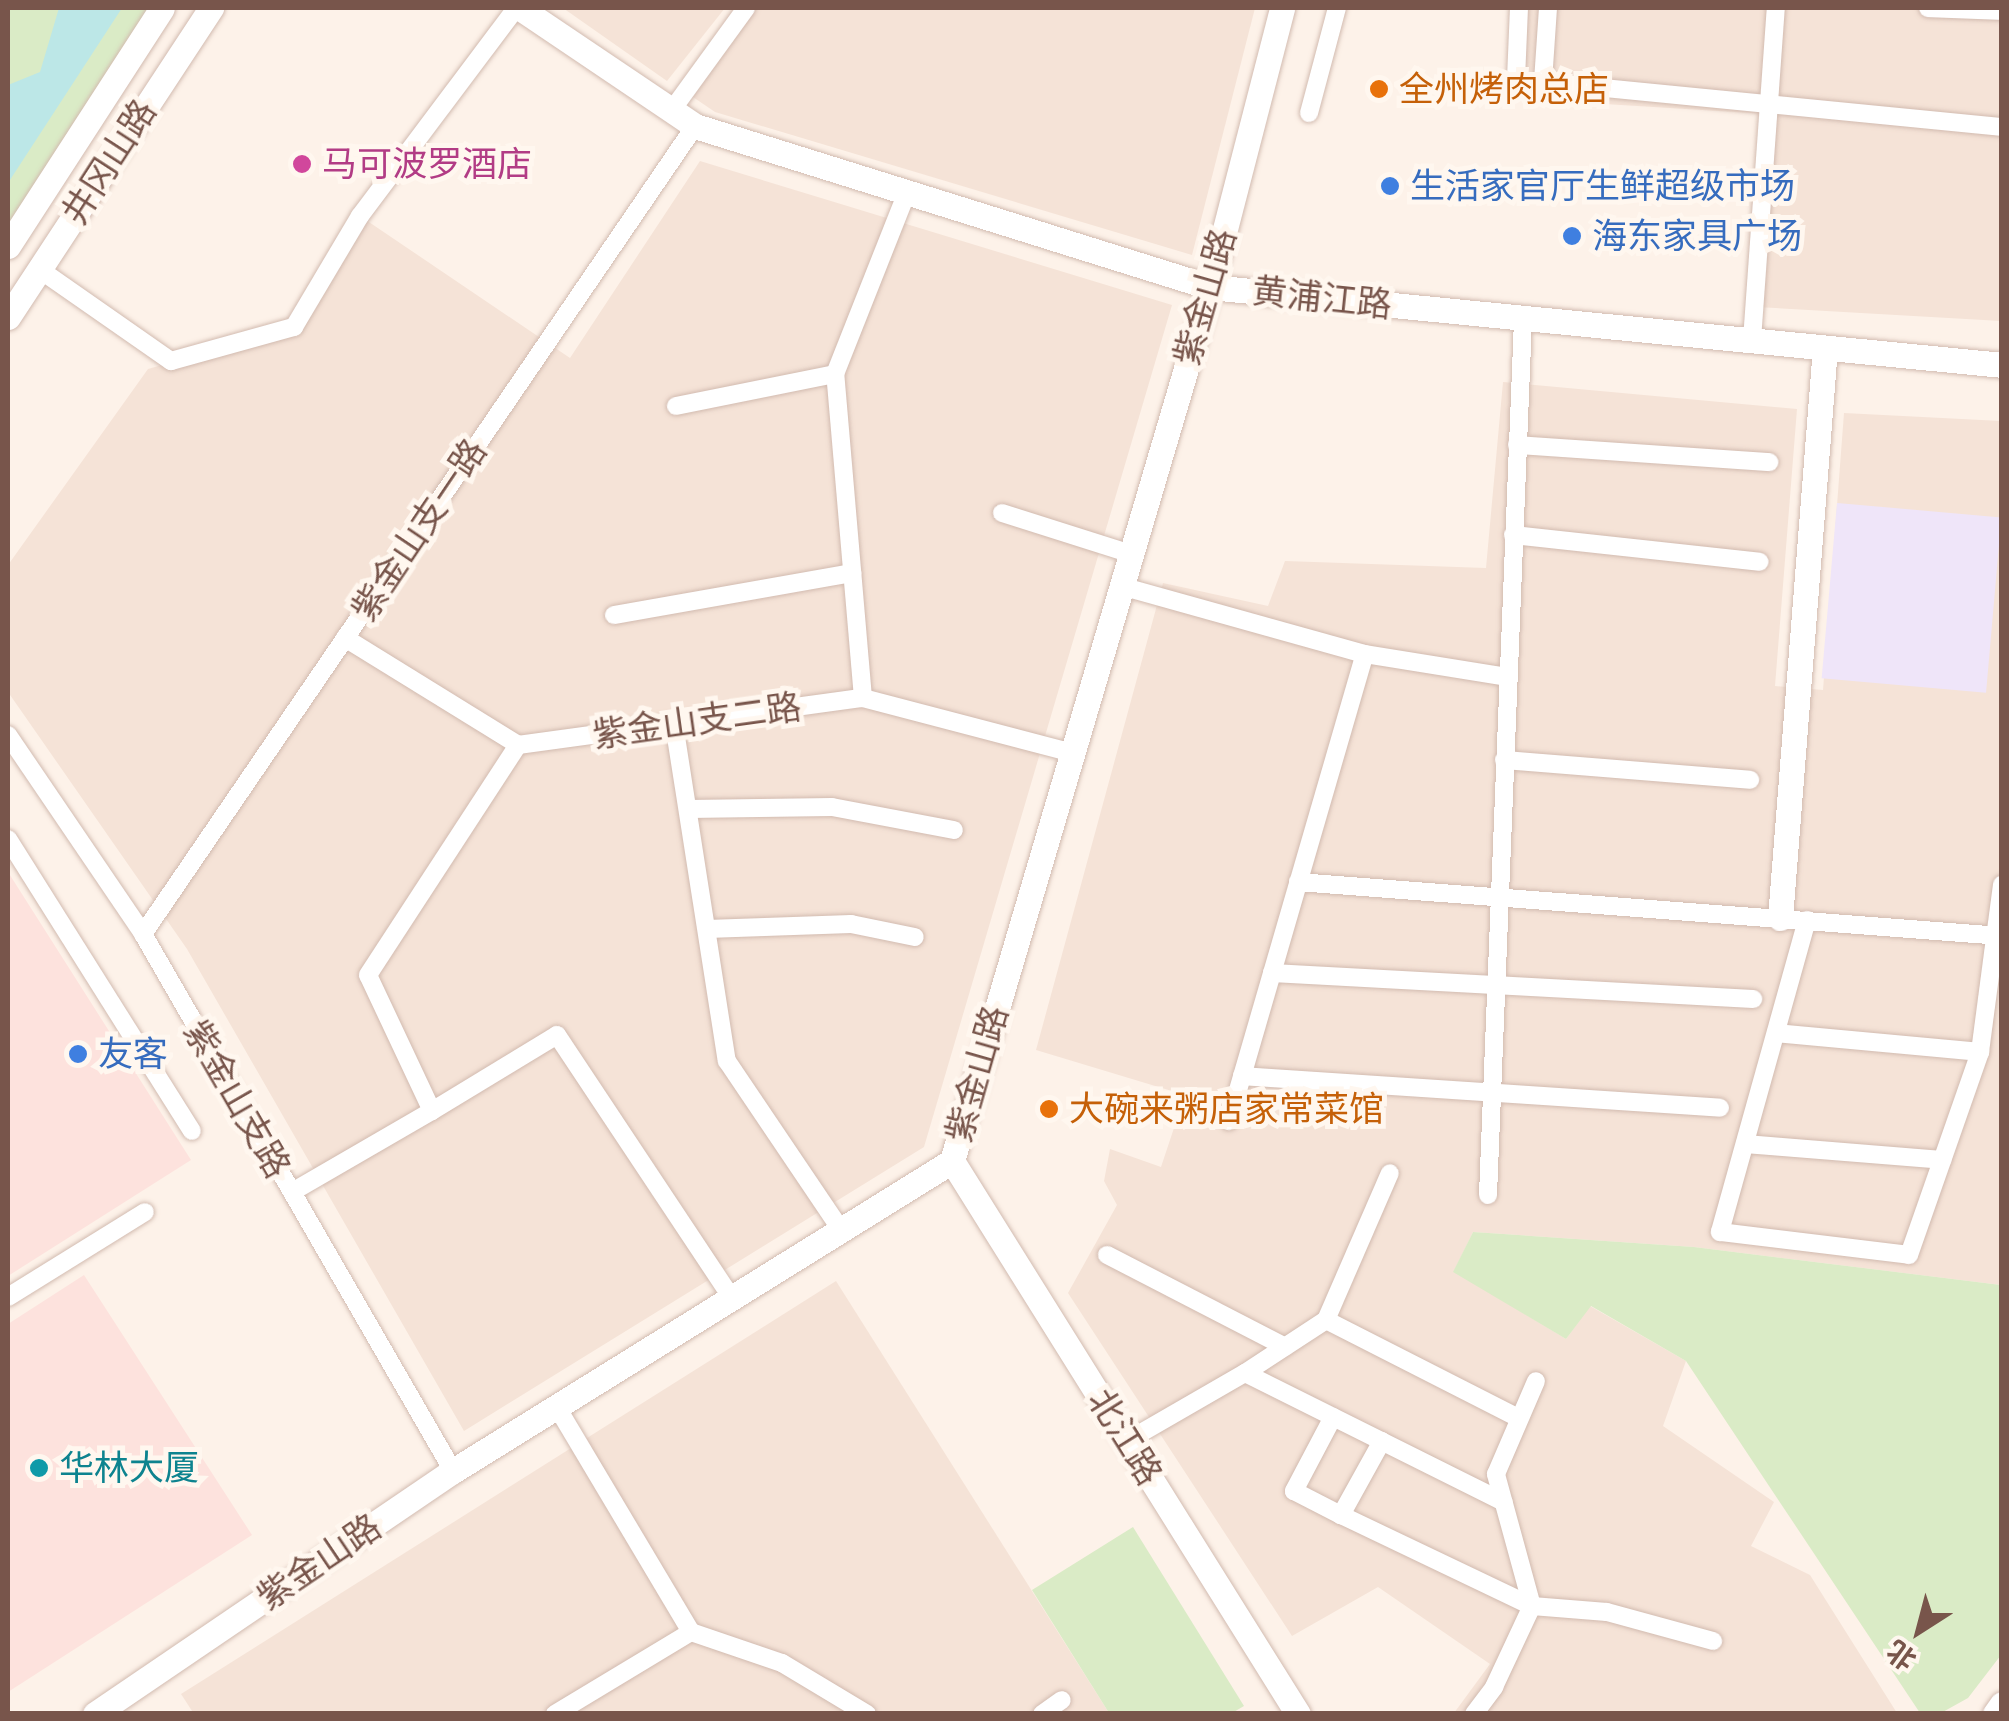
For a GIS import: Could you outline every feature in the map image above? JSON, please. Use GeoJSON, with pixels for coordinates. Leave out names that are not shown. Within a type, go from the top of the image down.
{"type":"FeatureCollection","features":[{"type":"Feature","properties":{"kind":"street","name":"井冈山路"},"geometry":{"type":"LineString","coordinates":[[8,246],[162,8]]}},
{"type":"Feature","properties":{"kind":"street","name":"井冈山路"},"geometry":{"type":"LineString","coordinates":[[8,317],[210,8]]}},
{"type":"Feature","properties":{"kind":"street"},"geometry":{"type":"LineString","coordinates":[[39,269],[171,361],[294,328],[360,216],[518,8]]}},
{"type":"Feature","properties":{"kind":"street","name":"黄浦江路"},"geometry":{"type":"LineString","coordinates":[[518,8],[695,126],[1210,287],[2002,365]]}},
{"type":"Feature","properties":{"kind":"street"},"geometry":{"type":"LineString","coordinates":[[672,110],[746,8]]}},
{"type":"Feature","properties":{"kind":"street","name":"紫金山路"},"geometry":{"type":"LineString","coordinates":[[95,1714],[453,1471],[952,1161],[1210,287],[1282,8]]}},
{"type":"Feature","properties":{"kind":"street"},"geometry":{"type":"LineString","coordinates":[[1309,113],[1337,8]]}},
{"type":"Feature","properties":{"kind":"street"},"geometry":{"type":"LineString","coordinates":[[1516,79],[1519,8]]}},
{"type":"Feature","properties":{"kind":"street"},"geometry":{"type":"LineString","coordinates":[[1548,8],[1544,82],[2002,127]]}},
{"type":"Feature","properties":{"kind":"street"},"geometry":{"type":"LineString","coordinates":[[1752,340],[1776,8]]}},
{"type":"Feature","properties":{"kind":"street"},"geometry":{"type":"LineString","coordinates":[[1928,8],[2002,11]]}},
{"type":"Feature","properties":{"kind":"street","name":"紫金山支一路"},"geometry":{"type":"LineString","coordinates":[[142,934],[695,126]]}},
{"type":"Feature","properties":{"kind":"street"},"geometry":{"type":"LineString","coordinates":[[862,698],[835,374],[907,192]]}},
{"type":"Feature","properties":{"kind":"street"},"geometry":{"type":"LineString","coordinates":[[1488,1194],[1523,318]]}},
{"type":"Feature","properties":{"kind":"street"},"geometry":{"type":"LineString","coordinates":[[1780,918],[1825,348]]}},
{"type":"Feature","properties":{"kind":"street"},"geometry":{"type":"LineString","coordinates":[[676,406],[835,374]]}},
{"type":"Feature","properties":{"kind":"street"},"geometry":{"type":"LineString","coordinates":[[1517,445],[1769,462]]}},
{"type":"Feature","properties":{"kind":"street"},"geometry":{"type":"LineString","coordinates":[[1002,513],[1131,554]]}},
{"type":"Feature","properties":{"kind":"street"},"geometry":{"type":"LineString","coordinates":[[1513,535],[1760,562]]}},
{"type":"Feature","properties":{"kind":"street"},"geometry":{"type":"LineString","coordinates":[[614,615],[852,573]]}},
{"type":"Feature","properties":{"kind":"street"},"geometry":{"type":"LineString","coordinates":[[1122,586],[1365,654],[1507,677]]}},
{"type":"Feature","properties":{"kind":"street"},"geometry":{"type":"LineString","coordinates":[[345,638],[518,745],[368,975],[432,1111]]}},
{"type":"Feature","properties":{"kind":"street"},"geometry":{"type":"LineString","coordinates":[[1229,1121],[1365,654]]}},
{"type":"Feature","properties":{"kind":"street","name":"紫金山支二路"},"geometry":{"type":"LineString","coordinates":[[518,745],[862,698],[1072,752]]}},
{"type":"Feature","properties":{"kind":"street"},"geometry":{"type":"LineString","coordinates":[[674,724],[727,1060],[841,1230]]}},
{"type":"Feature","properties":{"kind":"street","name":"紫金山支路"},"geometry":{"type":"LineString","coordinates":[[8,735],[142,934],[453,1471]]}},
{"type":"Feature","properties":{"kind":"street"},"geometry":{"type":"LineString","coordinates":[[1504,760],[1750,780]]}},
{"type":"Feature","properties":{"kind":"street"},"geometry":{"type":"LineString","coordinates":[[688,808],[832,807],[954,830]]}},
{"type":"Feature","properties":{"kind":"street"},"geometry":{"type":"LineString","coordinates":[[8,839],[192,1131]]}},
{"type":"Feature","properties":{"kind":"street"},"geometry":{"type":"LineString","coordinates":[[1298,882],[2000,936]]}},
{"type":"Feature","properties":{"kind":"street"},"geometry":{"type":"LineString","coordinates":[[1807,920],[1720,1232],[1909,1254],[1980,1052],[2000,936],[2002,884]]}},
{"type":"Feature","properties":{"kind":"street"},"geometry":{"type":"LineString","coordinates":[[706,928],[851,924],[914,937]]}},
{"type":"Feature","properties":{"kind":"street"},"geometry":{"type":"LineString","coordinates":[[1272,973],[1754,999]]}},
{"type":"Feature","properties":{"kind":"street"},"geometry":{"type":"LineString","coordinates":[[1776,1033],[1980,1052]]}},
{"type":"Feature","properties":{"kind":"street"},"geometry":{"type":"LineString","coordinates":[[292,1192],[557,1035],[731,1297]]}},
{"type":"Feature","properties":{"kind":"street"},"geometry":{"type":"LineString","coordinates":[[1242,1076],[1720,1108]]}},
{"type":"Feature","properties":{"kind":"street"},"geometry":{"type":"LineString","coordinates":[[1745,1144],[1942,1160]]}},
{"type":"Feature","properties":{"kind":"street","name":"北江路"},"geometry":{"type":"LineString","coordinates":[[952,1161],[1298,1714]]}},
{"type":"Feature","properties":{"kind":"street"},"geometry":{"type":"LineString","coordinates":[[1127,1441],[1245,1373],[1326,1320],[1390,1173]]}},
{"type":"Feature","properties":{"kind":"street"},"geometry":{"type":"LineString","coordinates":[[8,1297],[146,1212]]}},
{"type":"Feature","properties":{"kind":"street"},"geometry":{"type":"LineString","coordinates":[[1107,1255],[1285,1347]]}},
{"type":"Feature","properties":{"kind":"street"},"geometry":{"type":"LineString","coordinates":[[1326,1320],[1518,1418]]}},
{"type":"Feature","properties":{"kind":"street"},"geometry":{"type":"LineString","coordinates":[[1245,1373],[1504,1502]]}},
{"type":"Feature","properties":{"kind":"street"},"geometry":{"type":"LineString","coordinates":[[1474,1714],[1494,1686],[1532,1606],[1496,1474],[1536,1380]]}},
{"type":"Feature","properties":{"kind":"street"},"geometry":{"type":"LineString","coordinates":[[557,1406],[691,1632],[782,1663],[867,1714]]}},
{"type":"Feature","properties":{"kind":"street"},"geometry":{"type":"LineString","coordinates":[[1334,1417],[1294,1491],[1532,1606],[1607,1612],[1714,1642]]}},
{"type":"Feature","properties":{"kind":"street"},"geometry":{"type":"LineString","coordinates":[[1341,1515],[1382,1441]]}},
{"type":"Feature","properties":{"kind":"street"},"geometry":{"type":"LineString","coordinates":[[555,1714],[691,1632]]}},
{"type":"Feature","properties":{"kind":"street"},"geometry":{"type":"LineString","coordinates":[[1042,1714],[1062,1700]]}},
{"type":"Feature","properties":{"kind":"street"},"geometry":{"type":"LineString","coordinates":[[1995,1714],[2002,1704]]}},
{"type":"Feature","properties":{"kind":"shaded area"},"geometry":{"type":"Polygon","coordinates":[[[563,8],[725,8],[667,81],[563,8]]]}},
{"type":"Feature","properties":{"kind":"shaded area"},"geometry":{"type":"Polygon","coordinates":[[[754,8],[1255,8],[1192,255],[715,112],[693,97],[754,8]]]}},
{"type":"Feature","properties":{"kind":"shaded area"},"geometry":{"type":"Polygon","coordinates":[[[1527,8],[2001,8],[2001,321],[1757,307],[1767,114],[1522,99],[1527,8]]]}},
{"type":"Feature","properties":{"kind":"shaded area"},"geometry":{"type":"Polygon","coordinates":[[[700,161],[1172,305],[924,1147],[464,1431],[187,949],[8,692],[8,565],[148,369],[294,327],[360,216],[570,358],[700,161]]]}},
{"type":"Feature","properties":{"kind":"shaded area"},"geometry":{"type":"Polygon","coordinates":[[[1503,382],[1797,409],[1775,686],[1823,690],[1844,413],[2001,421],[2001,1285],[1694,1247],[1473,1232],[1454,1271],[1566,1339],[1590,1306],[1686,1361],[1663,1426],[1774,1502],[1751,1546],[1810,1575],[1897,1713],[1454,1713],[1490,1664],[1378,1587],[1292,1636],[1068,1293],[1117,1205],[1104,1181],[1110,1149],[1161,1167],[1185,1095],[1036,1050],[1163,583],[1268,606],[1285,561],[1486,568],[1503,382]]]}},
{"type":"Feature","properties":{"kind":"shaded area"},"geometry":{"type":"Polygon","coordinates":[[[1837,503],[2001,517],[1986,693],[1822,678],[1837,503]]]}},
{"type":"Feature","properties":{"kind":"shaded area"},"geometry":{"type":"Polygon","coordinates":[[[8,872],[191,1160],[8,1276],[8,872]]]}},
{"type":"Feature","properties":{"kind":"shaded area"},"geometry":{"type":"Polygon","coordinates":[[[84,1275],[252,1535],[8,1692],[8,1324],[84,1275]]]}},
{"type":"Feature","properties":{"kind":"shaded area"},"geometry":{"type":"Polygon","coordinates":[[[836,1281],[1109,1713],[194,1714],[181,1694],[836,1281]]]}},
{"type":"Feature","properties":{"kind":"green space"},"geometry":{"type":"Polygon","coordinates":[[[8,8],[163,8],[8,248],[8,8]]]}},
{"type":"Feature","properties":{"kind":"green space"},"geometry":{"type":"Polygon","coordinates":[[[1473,1232],[1694,1247],[2001,1285],[2001,1655],[1968,1698],[1941,1713],[1920,1713],[1686,1361],[1591,1306],[1566,1339],[1453,1272],[1473,1232]]]}},
{"type":"Feature","properties":{"kind":"green space"},"geometry":{"type":"Polygon","coordinates":[[[1133,1527],[1244,1706],[1232,1713],[1109,1713],[1032,1590],[1133,1527]]]}},
{"type":"Feature","properties":{"kind":"water"},"geometry":{"type":"Polygon","coordinates":[[[59,8],[122,8],[8,183],[8,85],[40,72],[59,8]]]}},
{"type":"Feature","properties":{"kind":"place","name":"全州烤肉总店"},"geometry":{"type":"Point","coordinates":[1379,89]}},
{"type":"Feature","properties":{"kind":"place","name":"马可波罗酒店"},"geometry":{"type":"Point","coordinates":[302,164]}},
{"type":"Feature","properties":{"kind":"place","name":"生活家官厅生鲜超级市场"},"geometry":{"type":"Point","coordinates":[1390,186]}},
{"type":"Feature","properties":{"kind":"place","name":"海东家具广场"},"geometry":{"type":"Point","coordinates":[1572,236]}},
{"type":"Feature","properties":{"kind":"place","name":"友客"},"geometry":{"type":"Point","coordinates":[78,1054]}},
{"type":"Feature","properties":{"kind":"place","name":"大碗来粥店家常菜馆"},"geometry":{"type":"Point","coordinates":[1049,1109]}},
{"type":"Feature","properties":{"kind":"place","name":"华林大厦"},"geometry":{"type":"Point","coordinates":[39,1468]}}]}
